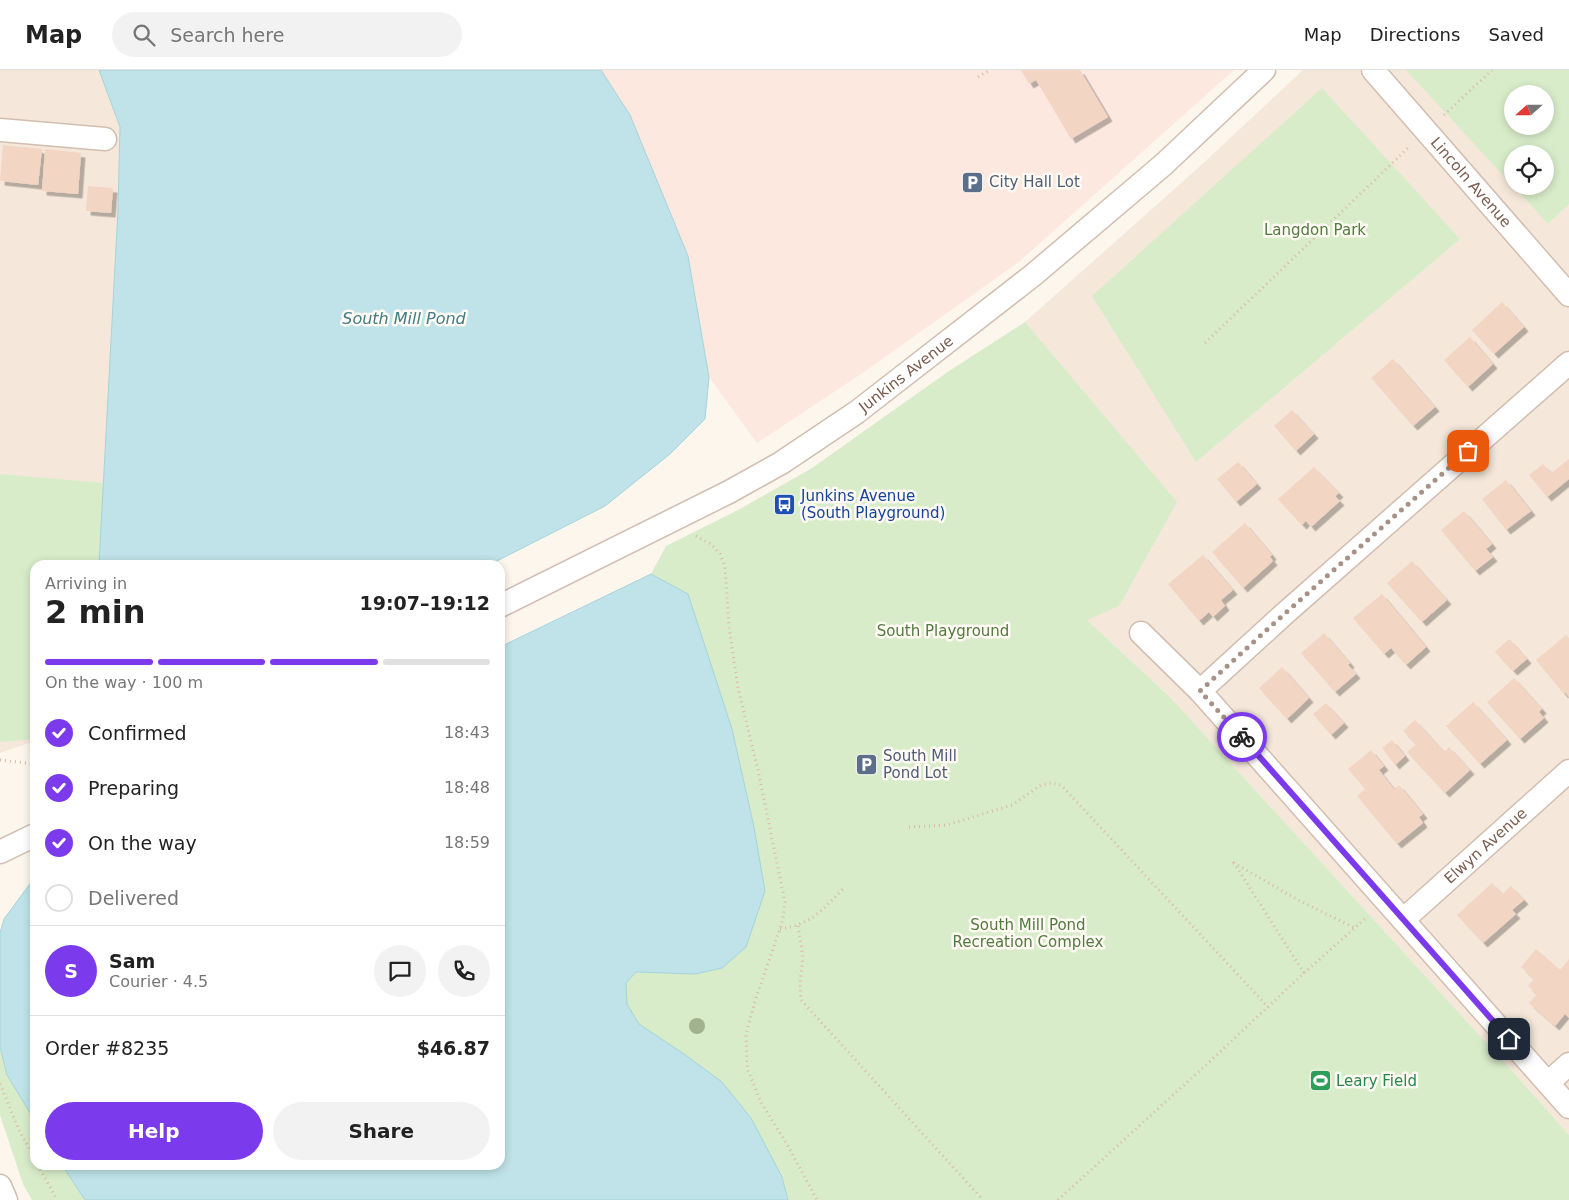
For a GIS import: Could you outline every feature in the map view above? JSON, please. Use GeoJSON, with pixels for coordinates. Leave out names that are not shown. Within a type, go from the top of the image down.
{"type":"FeatureCollection","features":[{"type":"Feature","properties":{"kind":"street","name":"Junkins Avenue"},"geometry":{"type":"LineString","coordinates":[[505,604],[729,492],[782,463],[844,421],[1032,276],[1163,165],[1264,70]]}},
{"type":"Feature","properties":{"kind":"street","name":"Lincoln Avenue"},"geometry":{"type":"LineString","coordinates":[[1373,70],[1569,295]]}},
{"type":"Feature","properties":{"kind":"street"},"geometry":{"type":"LineString","coordinates":[[0,130],[105,139]]}},
{"type":"Feature","properties":{"kind":"street"},"geometry":{"type":"LineString","coordinates":[[1200,691],[1282,616],[1569,363]]}},
{"type":"Feature","properties":{"kind":"street"},"geometry":{"type":"LineString","coordinates":[[1141,633],[1200,691],[1569,1107]]}},
{"type":"Feature","properties":{"kind":"street","name":"Elwyn Avenue"},"geometry":{"type":"LineString","coordinates":[[1403,920],[1569,772]]}},
{"type":"Feature","properties":{"kind":"street"},"geometry":{"type":"LineString","coordinates":[[0,852],[30,837]]}},
{"type":"Feature","properties":{"kind":"street"},"geometry":{"type":"LineString","coordinates":[[1548,1083],[1569,1064]]}},
{"type":"Feature","properties":{"kind":"street"},"geometry":{"type":"LineString","coordinates":[[0,1186],[6,1200]]}},
{"type":"Feature","properties":{"kind":"path"},"geometry":{"type":"LineString","coordinates":[[978,77],[990,70]]}},
{"type":"Feature","properties":{"kind":"path"},"geometry":{"type":"LineString","coordinates":[[1204,343],[1492,70]]}},
{"type":"Feature","properties":{"kind":"path"},"geometry":{"type":"LineString","coordinates":[[694,535],[711,544],[720,554],[725,566],[728,627],[738,688],[758,770],[784,902],[780,929],[746,1034],[747,1068],[761,1102],[788,1146],[817,1200]]}},
{"type":"Feature","properties":{"kind":"path"},"geometry":{"type":"LineString","coordinates":[[0,760],[30,763]]}},
{"type":"Feature","properties":{"kind":"path"},"geometry":{"type":"LineString","coordinates":[[909,827],[947,825],[1012,805],[1041,785],[1051,783],[1061,785],[1268,1007]]}},
{"type":"Feature","properties":{"kind":"path"},"geometry":{"type":"LineString","coordinates":[[1304,973],[1234,863],[1298,900],[1355,928]]}},
{"type":"Feature","properties":{"kind":"path"},"geometry":{"type":"LineString","coordinates":[[780,929],[798,926],[817,915],[843,889]]}},
{"type":"Feature","properties":{"kind":"path"},"geometry":{"type":"LineString","coordinates":[[1058,1200],[1304,973],[1370,915]]}},
{"type":"Feature","properties":{"kind":"path"},"geometry":{"type":"LineString","coordinates":[[798,926],[803,957],[800,984],[801,1000],[983,1200]]}},
{"type":"Feature","properties":{"kind":"path"},"geometry":{"type":"LineString","coordinates":[[0,1084],[19,1130],[30,1150]]}},
{"type":"Feature","properties":{"kind":"path"},"geometry":{"type":"LineString","coordinates":[[41,1170],[57,1200]]}},
{"type":"Feature","properties":{"kind":"shaded area"},"geometry":{"type":"Polygon","coordinates":[[[0,70],[99,70],[120,127],[118,210],[99,560],[30,560],[30,743],[0,753],[0,70]]]}},
{"type":"Feature","properties":{"kind":"shaded area"},"geometry":{"type":"Polygon","coordinates":[[[601,70],[1234,70],[1020,261],[864,372],[757,443],[709,377],[688,256],[630,115],[601,70]]]}},
{"type":"Feature","properties":{"kind":"shaded area"},"geometry":{"type":"Polygon","coordinates":[[[1303,70],[1569,70],[1569,1135],[1170,697],[1087,620],[1025,322],[1198,168],[1303,70]]]}},
{"type":"Feature","properties":{"kind":"green space"},"geometry":{"type":"Polygon","coordinates":[[[1406,70],[1569,70],[1569,204],[1548,224],[1522,195],[1554,195],[1554,145],[1504,145],[1504,176],[1406,70]]]}},
{"type":"Feature","properties":{"kind":"green space","name":"Langdon Park"},"geometry":{"type":"Polygon","coordinates":[[[1322,88],[1460,239],[1196,462],[1092,296],[1322,88]]]}},
{"type":"Feature","properties":{"kind":"green space","name":"South Mill Pond Recreation Complex"},"geometry":{"type":"Polygon","coordinates":[[[1025,322],[1177,502],[1119,606],[1087,620],[1170,697],[1569,1135],[1569,1200],[788,1200],[782,1177],[658,1038],[639,1024],[627,1004],[626,983],[636,972],[695,974],[754,827],[732,729],[688,594],[651,574],[666,546],[740,509],[812,468],[949,371],[1025,322]]]}},
{"type":"Feature","properties":{"kind":"green space"},"geometry":{"type":"Polygon","coordinates":[[[0,474],[104,483],[99,560],[30,560],[30,739],[0,742],[0,474]]]}},
{"type":"Feature","properties":{"kind":"green space"},"geometry":{"type":"Polygon","coordinates":[[[0,1047],[7,1075],[30,1113],[30,1170],[65,1170],[85,1200],[32,1200],[23,1184],[0,1115],[0,1047]]]}},
{"type":"Feature","properties":{"kind":"water","name":"South Mill Pond"},"geometry":{"type":"Polygon","coordinates":[[[99,70],[601,70],[630,115],[688,256],[709,377],[705,419],[670,454],[605,506],[499,560],[99,560],[118,210],[120,127],[99,70]]]}},
{"type":"Feature","properties":{"kind":"water"},"geometry":{"type":"Polygon","coordinates":[[[651,574],[688,594],[732,729],[754,827],[765,891],[746,947],[722,968],[695,974],[636,972],[626,983],[627,1004],[639,1024],[722,1082],[751,1118],[782,1177],[788,1200],[85,1200],[65,1170],[505,1170],[505,645],[651,574]]]}},
{"type":"Feature","properties":{"kind":"water"},"geometry":{"type":"Polygon","coordinates":[[[30,884],[30,1113],[7,1075],[0,1047],[0,933],[4,919],[30,884]]]}},
{"type":"Feature","properties":{"kind":"building"},"geometry":{"type":"Polygon","coordinates":[[[1021,70],[1080,70],[1108,117],[1071,139],[1036,80],[1029,84],[1021,70]]]}},
{"type":"Feature","properties":{"kind":"building"},"geometry":{"type":"Polygon","coordinates":[[[3,145],[42,149],[38,185],[0,181],[3,145]]]}},
{"type":"Feature","properties":{"kind":"building"},"geometry":{"type":"Polygon","coordinates":[[[45,149],[81,153],[78,194],[42,191],[45,149]]]}},
{"type":"Feature","properties":{"kind":"building"},"geometry":{"type":"Polygon","coordinates":[[[88,186],[113,188],[111,213],[86,211],[88,186]]]}},
{"type":"Feature","properties":{"kind":"building"},"geometry":{"type":"Polygon","coordinates":[[[1502,302],[1524,327],[1494,354],[1472,330],[1502,302]]]}},
{"type":"Feature","properties":{"kind":"building"},"geometry":{"type":"Polygon","coordinates":[[[1470,337],[1493,364],[1468,387],[1444,360],[1470,337]]]}},
{"type":"Feature","properties":{"kind":"building"},"geometry":{"type":"Polygon","coordinates":[[[1393,359],[1435,407],[1413,426],[1371,378],[1393,359]]]}},
{"type":"Feature","properties":{"kind":"building"},"geometry":{"type":"Polygon","coordinates":[[[1292,410],[1314,434],[1296,451],[1274,426],[1292,410]]]}},
{"type":"Feature","properties":{"kind":"building"},"geometry":{"type":"Polygon","coordinates":[[[1569,459],[1569,479],[1547,497],[1529,475],[1543,464],[1551,473],[1569,459]]]}},
{"type":"Feature","properties":{"kind":"building"},"geometry":{"type":"Polygon","coordinates":[[[1238,462],[1257,484],[1236,502],[1217,479],[1238,462]]]}},
{"type":"Feature","properties":{"kind":"building"},"geometry":{"type":"Polygon","coordinates":[[[1314,467],[1339,493],[1335,496],[1340,501],[1311,527],[1306,521],[1302,525],[1278,499],[1314,467]]]}},
{"type":"Feature","properties":{"kind":"building"},"geometry":{"type":"Polygon","coordinates":[[[1506,480],[1531,511],[1506,530],[1482,499],[1506,480]]]}},
{"type":"Feature","properties":{"kind":"building"},"geometry":{"type":"Polygon","coordinates":[[[1464,511],[1492,544],[1486,549],[1493,557],[1475,571],[1441,530],[1464,511]]]}},
{"type":"Feature","properties":{"kind":"building"},"geometry":{"type":"Polygon","coordinates":[[[1245,523],[1272,555],[1270,557],[1273,561],[1243,588],[1212,552],[1245,523]]]}},
{"type":"Feature","properties":{"kind":"building"},"geometry":{"type":"Polygon","coordinates":[[[1203,555],[1233,590],[1221,600],[1225,606],[1213,617],[1209,612],[1199,621],[1168,584],[1203,555]]]}},
{"type":"Feature","properties":{"kind":"building"},"geometry":{"type":"Polygon","coordinates":[[[1412,561],[1447,600],[1422,622],[1387,583],[1412,561]]]}},
{"type":"Feature","properties":{"kind":"building"},"geometry":{"type":"Polygon","coordinates":[[[1382,594],[1426,647],[1406,665],[1391,648],[1384,654],[1353,618],[1382,594]]]}},
{"type":"Feature","properties":{"kind":"building"},"geometry":{"type":"Polygon","coordinates":[[[1324,633],[1350,663],[1348,665],[1356,674],[1335,692],[1301,653],[1324,633]]]}},
{"type":"Feature","properties":{"kind":"building"},"geometry":{"type":"Polygon","coordinates":[[[1566,635],[1569,638],[1569,697],[1565,692],[1564,694],[1536,660],[1566,635]]]}},
{"type":"Feature","properties":{"kind":"building"},"geometry":{"type":"Polygon","coordinates":[[[1509,639],[1527,659],[1513,671],[1495,652],[1509,639]]]}},
{"type":"Feature","properties":{"kind":"building"},"geometry":{"type":"Polygon","coordinates":[[[1282,667],[1309,698],[1287,719],[1259,688],[1282,667]]]}},
{"type":"Feature","properties":{"kind":"building"},"geometry":{"type":"Polygon","coordinates":[[[1514,678],[1542,709],[1539,712],[1544,718],[1520,739],[1487,702],[1514,678]]]}},
{"type":"Feature","properties":{"kind":"building"},"geometry":{"type":"Polygon","coordinates":[[[1473,702],[1507,740],[1480,764],[1446,726],[1473,702]]]}},
{"type":"Feature","properties":{"kind":"building"},"geometry":{"type":"Polygon","coordinates":[[[1326,703],[1344,723],[1331,735],[1313,714],[1326,703]]]}},
{"type":"Feature","properties":{"kind":"building"},"geometry":{"type":"Polygon","coordinates":[[[1415,720],[1444,752],[1449,747],[1470,770],[1445,793],[1407,752],[1416,744],[1403,731],[1415,720]]]}},
{"type":"Feature","properties":{"kind":"building"},"geometry":{"type":"Polygon","coordinates":[[[1392,740],[1405,756],[1395,765],[1382,748],[1392,740]]]}},
{"type":"Feature","properties":{"kind":"building"},"geometry":{"type":"Polygon","coordinates":[[[1371,750],[1384,766],[1379,770],[1394,789],[1399,785],[1423,814],[1419,817],[1423,823],[1397,844],[1357,796],[1365,789],[1348,769],[1371,750]]]}},
{"type":"Feature","properties":{"kind":"building"},"geometry":{"type":"Polygon","coordinates":[[[1492,883],[1502,894],[1511,886],[1524,900],[1512,910],[1516,914],[1483,943],[1457,915],[1492,883]]]}},
{"type":"Feature","properties":{"kind":"building"},"geometry":{"type":"Polygon","coordinates":[[[1536,949],[1560,970],[1569,959],[1569,1018],[1565,1014],[1555,1026],[1529,1003],[1537,994],[1528,986],[1534,979],[1521,967],[1536,949]]]}},
{"type":"Feature","properties":{"kind":"way so far"},"geometry":{"type":"LineString","coordinates":[[1242,737],[1200,691],[1468,451]]}},
{"type":"Feature","properties":{"kind":"place","name":"City Hall Lot"},"geometry":{"type":"Point","coordinates":[973,182]}},
{"type":"Feature","properties":{"kind":"place","name":"Junkins Avenue (South Playground)"},"geometry":{"type":"Point","coordinates":[785,505]}},
{"type":"Feature","properties":{"kind":"place","name":"South Mill Pond Lot"},"geometry":{"type":"Point","coordinates":[867,765]}},
{"type":"Feature","properties":{"kind":"place","name":"Leary Field"},"geometry":{"type":"Point","coordinates":[1320,1081]}},
{"type":"Feature","properties":{"kind":"route"},"geometry":{"type":"LineString","coordinates":[[1242,737],[1509,1039]]}},
{"type":"Feature","properties":{"kind":"park label","name":"South Playground"},"geometry":{"type":"Point","coordinates":[943,631]}}]}
